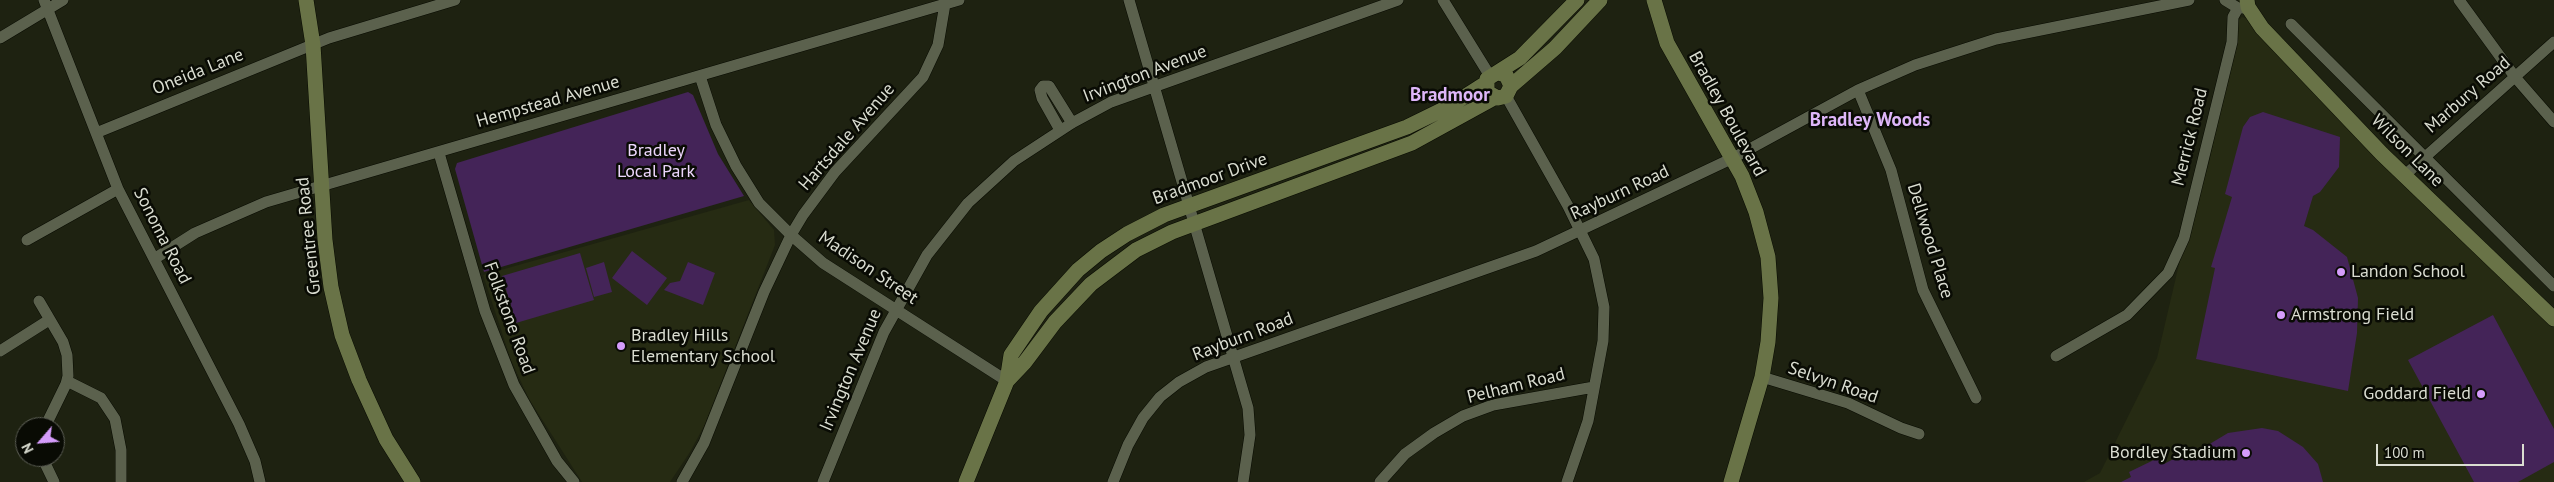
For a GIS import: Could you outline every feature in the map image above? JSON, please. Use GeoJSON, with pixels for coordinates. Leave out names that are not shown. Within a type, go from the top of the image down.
{"type":"FeatureCollection","features":[{"type":"Feature","properties":{"kind":"street"},"geometry":{"type":"LineString","coordinates":[[0,38],[46,5],[63,0]]}},
{"type":"Feature","properties":{"kind":"street","name":"Greentree Road"},"geometry":{"type":"LineString","coordinates":[[306,0],[313,45],[327,264],[342,335],[372,412],[413,482]]}},
{"type":"Feature","properties":{"kind":"street","name":"Oneida Lane"},"geometry":{"type":"LineString","coordinates":[[96,133],[313,45],[455,0]]}},
{"type":"Feature","properties":{"kind":"street","name":"Hempstead Avenue"},"geometry":{"type":"LineString","coordinates":[[154,259],[195,233],[235,214],[322,186],[960,0]]}},
{"type":"Feature","properties":{"kind":"street"},"geometry":{"type":"LineString","coordinates":[[1129,0],[1248,408],[1250,434],[1243,482]]}},
{"type":"Feature","properties":{"kind":"street","name":"Irvington Avenue"},"geometry":{"type":"LineString","coordinates":[[823,482],[884,332],[927,255],[968,203],[1014,161],[1060,130],[1111,102],[1398,0]]}},
{"type":"Feature","properties":{"kind":"street"},"geometry":{"type":"LineString","coordinates":[[1443,0],[1491,77],[1487,92],[1504,93]]}},
{"type":"Feature","properties":{"kind":"street","name":"Bradmoor Drive"},"geometry":{"type":"LineString","coordinates":[[966,482],[1007,380],[1011,355],[1040,311],[1078,270],[1127,234],[1164,215],[1407,127],[1450,106],[1520,58],[1577,0]]}},
{"type":"Feature","properties":{"kind":"street","name":"Bradmoor Drive"},"geometry":{"type":"LineString","coordinates":[[1007,380],[1025,362],[1055,322],[1091,284],[1136,250],[1194,224],[1412,142],[1504,93],[1555,48],[1600,0]]}},
{"type":"Feature","properties":{"kind":"street","name":"Bradley Boulevard"},"geometry":{"type":"LineString","coordinates":[[1654,0],[1667,43],[1733,158],[1756,212],[1768,257],[1770,321],[1762,377],[1731,482]]}},
{"type":"Feature","properties":{"kind":"street","name":"Rayburn Road"},"geometry":{"type":"LineString","coordinates":[[1113,482],[1128,445],[1143,418],[1160,398],[1178,382],[1206,367],[1536,251],[1733,158],[1858,90],[1915,65],[1996,39],[2189,0]]}},
{"type":"Feature","properties":{"kind":"street"},"geometry":{"type":"LineString","coordinates":[[2225,0],[2244,5]]}},
{"type":"Feature","properties":{"kind":"street"},"geometry":{"type":"LineString","coordinates":[[2459,0],[2515,77],[2554,122]]}},
{"type":"Feature","properties":{"kind":"street","name":"Hartsdale Avenue"},"geometry":{"type":"LineString","coordinates":[[682,482],[704,442],[764,292],[791,235],[803,215],[835,172],[923,77],[938,45],[944,4]]}},
{"type":"Feature","properties":{"kind":"street","name":"Sonoma Road"},"geometry":{"type":"LineString","coordinates":[[46,5],[118,189],[239,424],[255,461],[260,482]]}},
{"type":"Feature","properties":{"kind":"street","name":"Wilson Lane"},"geometry":{"type":"LineString","coordinates":[[2244,5],[2262,28],[2382,154],[2554,319]]}},
{"type":"Feature","properties":{"kind":"street","name":"Merrick Road"},"geometry":{"type":"LineString","coordinates":[[2056,356],[2127,315],[2168,273],[2184,238],[2232,42],[2234,17],[2244,5]]}},
{"type":"Feature","properties":{"kind":"street","name":"Wilson Lane"},"geometry":{"type":"LineString","coordinates":[[2291,24],[2552,280]]}},
{"type":"Feature","properties":{"kind":"street","name":"Marbury Road"},"geometry":{"type":"LineString","coordinates":[[2405,175],[2424,156],[2554,42]]}},
{"type":"Feature","properties":{"kind":"street"},"geometry":{"type":"LineString","coordinates":[[1491,77],[1506,75],[1504,93],[1594,259],[1604,306],[1603,341],[1588,421],[1567,482]]}},
{"type":"Feature","properties":{"kind":"street","name":"Madison Street"},"geometry":{"type":"LineString","coordinates":[[700,76],[716,126],[736,166],[759,203],[791,235],[822,263],[1007,380]]}},
{"type":"Feature","properties":{"kind":"street"},"geometry":{"type":"LineString","coordinates":[[1060,130],[1042,98],[1040,90],[1044,86],[1049,86],[1072,123]]}},
{"type":"Feature","properties":{"kind":"street","name":"Dellwood Place"},"geometry":{"type":"LineString","coordinates":[[1858,90],[1891,170],[1923,290],[1976,398]]}},
{"type":"Feature","properties":{"kind":"street","name":"Folkstone Road"},"geometry":{"type":"LineString","coordinates":[[438,153],[485,311],[514,384],[557,461],[574,482]]}},
{"type":"Feature","properties":{"kind":"street"},"geometry":{"type":"LineString","coordinates":[[27,240],[118,189]]}},
{"type":"Feature","properties":{"kind":"street"},"geometry":{"type":"LineString","coordinates":[[39,302],[63,342],[67,355],[67,381],[50,417]]}},
{"type":"Feature","properties":{"kind":"street"},"geometry":{"type":"LineString","coordinates":[[0,351],[50,320]]}},
{"type":"Feature","properties":{"kind":"street","name":"Selvyn Road"},"geometry":{"type":"LineString","coordinates":[[1762,377],[1848,403],[1901,428],[1920,434]]}},
{"type":"Feature","properties":{"kind":"street"},"geometry":{"type":"LineString","coordinates":[[67,381],[101,398],[115,419],[121,450],[121,482]]}},
{"type":"Feature","properties":{"kind":"street","name":"Pelham Road"},"geometry":{"type":"LineString","coordinates":[[1380,482],[1405,454],[1434,433],[1463,416],[1493,406],[1594,387]]}},
{"type":"Feature","properties":{"kind":"street"},"geometry":{"type":"LineString","coordinates":[[47,467],[54,482]]}},
{"type":"Feature","properties":{"kind":"shaded area","name":"Landon School"},"geometry":{"type":"Polygon","coordinates":[[[2242,17],[2248,19],[2554,319],[2554,482],[2084,482],[2100,473],[2157,358],[2184,243],[2209,163],[2239,20],[2242,17]]]}},
{"type":"Feature","properties":{"kind":"shaded area","name":"Bradley Hills Elementary School"},"geometry":{"type":"Polygon","coordinates":[[[749,200],[774,230],[775,245],[704,426],[690,452],[670,482],[582,482],[529,399],[511,360],[483,275],[749,200]]]}},
{"type":"Feature","properties":{"kind":"green space","name":"Bradley Local Park"},"geometry":{"type":"Polygon","coordinates":[[[688,92],[693,95],[718,154],[744,196],[484,272],[455,169],[457,163],[688,92]]]}},
{"type":"Feature","properties":{"kind":"green space","name":"Armstrong Field"},"geometry":{"type":"Polygon","coordinates":[[[2263,112],[2340,137],[2339,167],[2320,192],[2313,196],[2304,226],[2313,230],[2347,257],[2358,298],[2357,333],[2348,391],[2196,359],[2215,268],[2211,267],[2232,197],[2225,194],[2243,127],[2250,117],[2263,112]]]}},
{"type":"Feature","properties":{"kind":"green space"},"geometry":{"type":"Polygon","coordinates":[[[632,251],[667,278],[647,305],[612,278],[632,251]]]}},
{"type":"Feature","properties":{"kind":"green space"},"geometry":{"type":"Polygon","coordinates":[[[580,253],[594,300],[516,323],[502,276],[580,253]]]}},
{"type":"Feature","properties":{"kind":"green space"},"geometry":{"type":"Polygon","coordinates":[[[604,262],[612,292],[594,297],[586,268],[604,262]]]}},
{"type":"Feature","properties":{"kind":"green space"},"geometry":{"type":"Polygon","coordinates":[[[688,262],[715,273],[703,305],[664,290],[670,283],[680,281],[688,262]]]}},
{"type":"Feature","properties":{"kind":"green space","name":"Goddard Field"},"geometry":{"type":"Polygon","coordinates":[[[2493,315],[2554,429],[2554,462],[2518,482],[2474,482],[2408,360],[2493,315]]]}},
{"type":"Feature","properties":{"kind":"green space","name":"Bordley Stadium"},"geometry":{"type":"Polygon","coordinates":[[[2262,428],[2278,431],[2303,447],[2318,464],[2323,482],[2121,482],[2131,477],[2129,472],[2160,457],[2164,464],[2196,447],[2198,451],[2228,433],[2262,428]]]}},
{"type":"Feature","properties":{"kind":"place","name":"Landon School"},"geometry":{"type":"Point","coordinates":[2341,272]}},
{"type":"Feature","properties":{"kind":"place","name":"Armstrong Field"},"geometry":{"type":"Point","coordinates":[2281,315]}},
{"type":"Feature","properties":{"kind":"place","name":"Bradley Hills Elementary School"},"geometry":{"type":"Point","coordinates":[621,346]}},
{"type":"Feature","properties":{"kind":"place","name":"Goddard Field"},"geometry":{"type":"Point","coordinates":[2481,394]}},
{"type":"Feature","properties":{"kind":"place","name":"Bordley Stadium"},"geometry":{"type":"Point","coordinates":[2246,453]}},
{"type":"Feature","properties":{"kind":"district","name":"Bradmoor"},"geometry":{"type":"Point","coordinates":[1450,96]}},
{"type":"Feature","properties":{"kind":"district","name":"Bradley Woods"},"geometry":{"type":"Point","coordinates":[1870,121]}}]}
